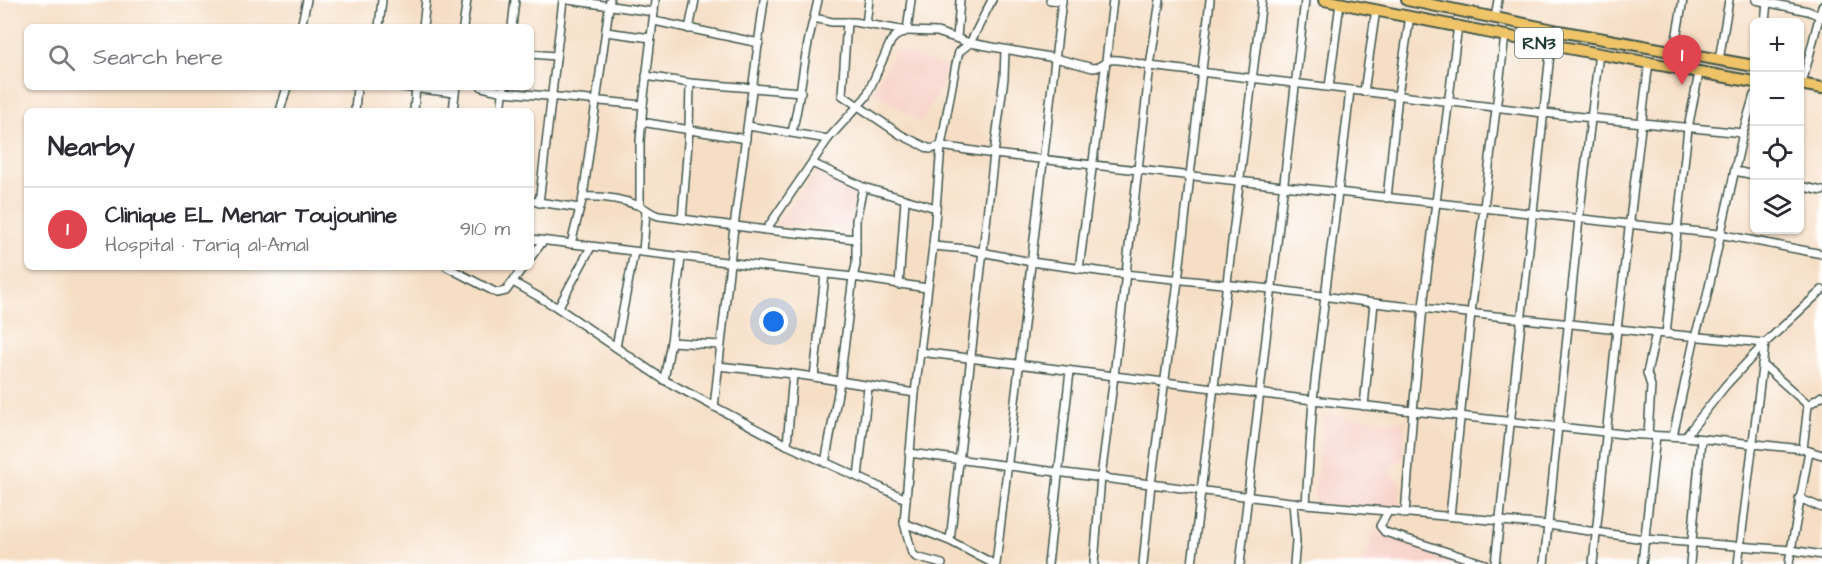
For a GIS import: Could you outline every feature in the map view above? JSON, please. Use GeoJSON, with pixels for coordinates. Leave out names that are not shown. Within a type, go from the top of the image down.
{"type":"FeatureCollection","features":[{"type":"Feature","properties":{"kind":"highway","name":"RN3"},"geometry":{"type":"LineString","coordinates":[[1324,0],[1750,81]]}},
{"type":"Feature","properties":{"kind":"highway","name":"RN3"},"geometry":{"type":"LineString","coordinates":[[1407,0],[1750,65]]}},
{"type":"Feature","properties":{"kind":"highway"},"geometry":{"type":"LineString","coordinates":[[1804,85],[1822,88]]}},
{"type":"Feature","properties":{"kind":"street"},"geometry":{"type":"LineString","coordinates":[[302,24],[307,0]]}},
{"type":"Feature","properties":{"kind":"street"},"geometry":{"type":"LineString","coordinates":[[379,24],[382,0]]}},
{"type":"Feature","properties":{"kind":"street"},"geometry":{"type":"LineString","coordinates":[[423,24],[426,0]]}},
{"type":"Feature","properties":{"kind":"street"},"geometry":{"type":"LineString","coordinates":[[463,24],[467,0]]}},
{"type":"Feature","properties":{"kind":"street"},"geometry":{"type":"LineString","coordinates":[[512,24],[515,0]]}},
{"type":"Feature","properties":{"kind":"street"},"geometry":{"type":"LineString","coordinates":[[563,0],[535,202],[580,208]]}},
{"type":"Feature","properties":{"kind":"street"},"geometry":{"type":"LineString","coordinates":[[569,0],[609,3],[654,12]]}},
{"type":"Feature","properties":{"kind":"street"},"geometry":{"type":"LineString","coordinates":[[640,205],[641,122],[655,0]]}},
{"type":"Feature","properties":{"kind":"street"},"geometry":{"type":"LineString","coordinates":[[689,29],[695,0]]}},
{"type":"Feature","properties":{"kind":"street"},"geometry":{"type":"LineString","coordinates":[[714,407],[734,227],[764,0]]}},
{"type":"Feature","properties":{"kind":"street"},"geometry":{"type":"LineString","coordinates":[[792,132],[801,92],[808,37],[817,0]]}},
{"type":"Feature","properties":{"kind":"street"},"geometry":{"type":"LineString","coordinates":[[866,24],[869,0]]}},
{"type":"Feature","properties":{"kind":"street"},"geometry":{"type":"LineString","coordinates":[[907,31],[911,0]]}},
{"type":"Feature","properties":{"kind":"street"},"geometry":{"type":"LineString","coordinates":[[957,38],[960,0]]}},
{"type":"Feature","properties":{"kind":"street"},"geometry":{"type":"LineString","coordinates":[[942,564],[912,553],[904,523],[909,453],[933,246],[941,146],[957,57],[970,43],[992,0]]}},
{"type":"Feature","properties":{"kind":"street"},"geometry":{"type":"LineString","coordinates":[[904,523],[950,541],[995,564],[1045,160],[1062,1],[1050,0]]}},
{"type":"Feature","properties":{"kind":"street"},"geometry":{"type":"LineString","coordinates":[[1079,269],[1113,0]]}},
{"type":"Feature","properties":{"kind":"street"},"geometry":{"type":"LineString","coordinates":[[1094,564],[1101,477],[1127,275],[1150,66],[1160,0]]}},
{"type":"Feature","properties":{"kind":"street"},"geometry":{"type":"LineString","coordinates":[[1143,564],[1210,0]]}},
{"type":"Feature","properties":{"kind":"street"},"geometry":{"type":"LineString","coordinates":[[1192,564],[1262,0]]}},
{"type":"Feature","properties":{"kind":"street"},"geometry":{"type":"LineString","coordinates":[[1240,564],[1305,0]]}},
{"type":"Feature","properties":{"kind":"street"},"geometry":{"type":"LineString","coordinates":[[1495,18],[1498,0]]}},
{"type":"Feature","properties":{"kind":"street"},"geometry":{"type":"LineString","coordinates":[[1674,50],[1683,0]]}},
{"type":"Feature","properties":{"kind":"street"},"geometry":{"type":"LineString","coordinates":[[1719,60],[1729,0]]}},
{"type":"Feature","properties":{"kind":"street"},"geometry":{"type":"LineString","coordinates":[[1764,18],[1762,1],[1821,16]]}},
{"type":"Feature","properties":{"kind":"street"},"geometry":{"type":"LineString","coordinates":[[572,244],[583,197],[609,3]]}},
{"type":"Feature","properties":{"kind":"street"},"geometry":{"type":"LineString","coordinates":[[1329,87],[1340,3]]}},
{"type":"Feature","properties":{"kind":"street"},"geometry":{"type":"LineString","coordinates":[[1804,74],[1822,6]]}},
{"type":"Feature","properties":{"kind":"street"},"geometry":{"type":"LineString","coordinates":[[1364,92],[1376,9]]}},
{"type":"Feature","properties":{"kind":"street"},"geometry":{"type":"LineString","coordinates":[[1387,198],[1398,95],[1410,16]]}},
{"type":"Feature","properties":{"kind":"street"},"geometry":{"type":"LineString","coordinates":[[814,18],[907,31],[926,31],[970,43],[1055,58],[1093,68],[1099,68],[1106,62],[1116,60],[1590,119],[1743,134]]}},
{"type":"Feature","properties":{"kind":"street"},"geometry":{"type":"LineString","coordinates":[[654,21],[759,43]]}},
{"type":"Feature","properties":{"kind":"street"},"geometry":{"type":"LineString","coordinates":[[847,22],[841,90],[845,98],[901,135],[932,149],[941,146],[1238,182],[1719,234],[1822,254]]}},
{"type":"Feature","properties":{"kind":"street"},"geometry":{"type":"LineString","coordinates":[[1405,514],[1423,308],[1458,25]]}},
{"type":"Feature","properties":{"kind":"street"},"geometry":{"type":"LineString","coordinates":[[766,230],[828,139],[866,97],[891,41],[907,31]]}},
{"type":"Feature","properties":{"kind":"street"},"geometry":{"type":"LineString","coordinates":[[606,32],[651,38]]}},
{"type":"Feature","properties":{"kind":"street"},"geometry":{"type":"LineString","coordinates":[[1450,516],[1471,313],[1505,36]]}},
{"type":"Feature","properties":{"kind":"street"},"geometry":{"type":"LineString","coordinates":[[1495,564],[1551,45]]}},
{"type":"Feature","properties":{"kind":"street"},"geometry":{"type":"LineString","coordinates":[[950,541],[1004,78],[1005,50]]}},
{"type":"Feature","properties":{"kind":"street"},"geometry":{"type":"LineString","coordinates":[[1544,564],[1579,219],[1599,53]]}},
{"type":"Feature","properties":{"kind":"street"},"geometry":{"type":"LineString","coordinates":[[534,54],[555,56]]}},
{"type":"Feature","properties":{"kind":"street"},"geometry":{"type":"LineString","coordinates":[[1593,564],[1617,329],[1649,62]]}},
{"type":"Feature","properties":{"kind":"street"},"geometry":{"type":"LineString","coordinates":[[1666,334],[1688,128],[1699,73]]}},
{"type":"Feature","properties":{"kind":"street"},"geometry":{"type":"LineString","coordinates":[[646,76],[690,83],[801,92]]}},
{"type":"Feature","properties":{"kind":"street"},"geometry":{"type":"LineString","coordinates":[[682,219],[690,83]]}},
{"type":"Feature","properties":{"kind":"street"},"geometry":{"type":"LineString","coordinates":[[281,108],[286,90]]}},
{"type":"Feature","properties":{"kind":"street"},"geometry":{"type":"LineString","coordinates":[[355,108],[357,90]]}},
{"type":"Feature","properties":{"kind":"street"},"geometry":{"type":"LineString","coordinates":[[414,108],[416,90]]}},
{"type":"Feature","properties":{"kind":"street"},"geometry":{"type":"LineString","coordinates":[[453,108],[455,90]]}},
{"type":"Feature","properties":{"kind":"street"},"geometry":{"type":"LineString","coordinates":[[501,108],[504,90]]}},
{"type":"Feature","properties":{"kind":"street"},"geometry":{"type":"LineString","coordinates":[[511,90],[643,105]]}},
{"type":"Feature","properties":{"kind":"street"},"geometry":{"type":"LineString","coordinates":[[1306,504],[1313,400],[1350,90]]}},
{"type":"Feature","properties":{"kind":"street"},"geometry":{"type":"LineString","coordinates":[[1672,436],[1750,111]]}},
{"type":"Feature","properties":{"kind":"street"},"geometry":{"type":"LineString","coordinates":[[641,122],[746,139]]}},
{"type":"Feature","properties":{"kind":"street"},"geometry":{"type":"LineString","coordinates":[[748,126],[828,139]]}},
{"type":"Feature","properties":{"kind":"street"},"geometry":{"type":"LineString","coordinates":[[812,163],[863,187],[936,208]]}},
{"type":"Feature","properties":{"kind":"street"},"geometry":{"type":"LineString","coordinates":[[1734,171],[1750,174]]}},
{"type":"Feature","properties":{"kind":"street"},"geometry":{"type":"LineString","coordinates":[[825,463],[840,382],[856,265],[858,210],[863,187]]}},
{"type":"Feature","properties":{"kind":"street"},"geometry":{"type":"LineString","coordinates":[[1804,187],[1822,191]]}},
{"type":"Feature","properties":{"kind":"street"},"geometry":{"type":"LineString","coordinates":[[583,197],[607,197],[640,205],[646,212],[659,216],[734,227],[856,239]]}},
{"type":"Feature","properties":{"kind":"street"},"geometry":{"type":"LineString","coordinates":[[899,285],[905,200]]}},
{"type":"Feature","properties":{"kind":"street"},"geometry":{"type":"LineString","coordinates":[[643,252],[646,212]]}},
{"type":"Feature","properties":{"kind":"street"},"geometry":{"type":"LineString","coordinates":[[534,240],[853,277],[927,288]]}},
{"type":"Feature","properties":{"kind":"street"},"geometry":{"type":"LineString","coordinates":[[534,253],[543,241]]}},
{"type":"Feature","properties":{"kind":"street"},"geometry":{"type":"LineString","coordinates":[[933,246],[967,249],[1079,269],[1178,281],[1226,284],[1374,303],[1765,343]]}},
{"type":"Feature","properties":{"kind":"street"},"geometry":{"type":"LineString","coordinates":[[558,308],[591,247]]}},
{"type":"Feature","properties":{"kind":"street"},"geometry":{"type":"LineString","coordinates":[[616,347],[634,252]]}},
{"type":"Feature","properties":{"kind":"street"},"geometry":{"type":"LineString","coordinates":[[664,380],[681,258]]}},
{"type":"Feature","properties":{"kind":"street"},"geometry":{"type":"LineString","coordinates":[[453,270],[497,293],[506,291],[522,270]]}},
{"type":"Feature","properties":{"kind":"street"},"geometry":{"type":"LineString","coordinates":[[814,377],[825,274]]}},
{"type":"Feature","properties":{"kind":"street"},"geometry":{"type":"LineString","coordinates":[[513,282],[558,308],[664,380],[787,445],[906,499]]}},
{"type":"Feature","properties":{"kind":"street"},"geometry":{"type":"LineString","coordinates":[[1685,437],[1725,385],[1765,343],[1822,290]]}},
{"type":"Feature","properties":{"kind":"street"},"geometry":{"type":"LineString","coordinates":[[1365,406],[1374,303]]}},
{"type":"Feature","properties":{"kind":"street"},"geometry":{"type":"LineString","coordinates":[[1648,435],[1651,386],[1647,373],[1656,333]]}},
{"type":"Feature","properties":{"kind":"street"},"geometry":{"type":"LineString","coordinates":[[671,342],[720,345]]}},
{"type":"Feature","properties":{"kind":"street"},"geometry":{"type":"LineString","coordinates":[[1738,564],[1765,343]]}},
{"type":"Feature","properties":{"kind":"street"},"geometry":{"type":"LineString","coordinates":[[920,352],[1214,389],[1559,428],[1752,444],[1822,454]]}},
{"type":"Feature","properties":{"kind":"street"},"geometry":{"type":"LineString","coordinates":[[1762,364],[1808,405]]}},
{"type":"Feature","properties":{"kind":"street"},"geometry":{"type":"LineString","coordinates":[[718,366],[793,374],[915,393]]}},
{"type":"Feature","properties":{"kind":"street"},"geometry":{"type":"LineString","coordinates":[[1048,564],[1070,370]]}},
{"type":"Feature","properties":{"kind":"street"},"geometry":{"type":"LineString","coordinates":[[787,445],[793,374]]}},
{"type":"Feature","properties":{"kind":"street"},"geometry":{"type":"LineString","coordinates":[[858,477],[868,387]]}},
{"type":"Feature","properties":{"kind":"street"},"geometry":{"type":"LineString","coordinates":[[1808,405],[1822,396]]}},
{"type":"Feature","properties":{"kind":"street"},"geometry":{"type":"LineString","coordinates":[[1789,564],[1806,450],[1808,405]]}},
{"type":"Feature","properties":{"kind":"street"},"geometry":{"type":"LineString","coordinates":[[1642,564],[1656,436]]}},
{"type":"Feature","properties":{"kind":"street"},"geometry":{"type":"LineString","coordinates":[[1690,564],[1701,439]]}},
{"type":"Feature","properties":{"kind":"street"},"geometry":{"type":"LineString","coordinates":[[909,453],[1306,504],[1548,525],[1644,539],[1791,550],[1822,555]]}},
{"type":"Feature","properties":{"kind":"street"},"geometry":{"type":"LineString","coordinates":[[1799,498],[1822,508]]}},
{"type":"Feature","properties":{"kind":"street"},"geometry":{"type":"LineString","coordinates":[[1293,502],[1296,541],[1294,564]]}},
{"type":"Feature","properties":{"kind":"street"},"geometry":{"type":"LineString","coordinates":[[1388,512],[1380,526],[1385,532],[1485,564]]}},
{"type":"Feature","properties":{"kind":"shaded area"},"geometry":{"type":"Polygon","coordinates":[[[896,49],[951,70],[921,122],[873,91],[896,49]]]}},
{"type":"Feature","properties":{"kind":"shaded area"},"geometry":{"type":"Polygon","coordinates":[[[820,168],[862,188],[850,228],[775,225],[820,168]]]}},
{"type":"Feature","properties":{"kind":"shaded area"},"geometry":{"type":"Polygon","coordinates":[[[1324,415],[1405,422],[1404,457],[1391,468],[1390,474],[1401,482],[1399,512],[1313,504],[1324,415]]]}},
{"type":"Feature","properties":{"kind":"shaded area"},"geometry":{"type":"Polygon","coordinates":[[[1374,531],[1380,532],[1474,564],[1362,564],[1374,531]]]}},
{"type":"Feature","properties":{"kind":"place","name":"Clinique EL Menar Toujounine"},"geometry":{"type":"Point","coordinates":[1682,85]}}]}
